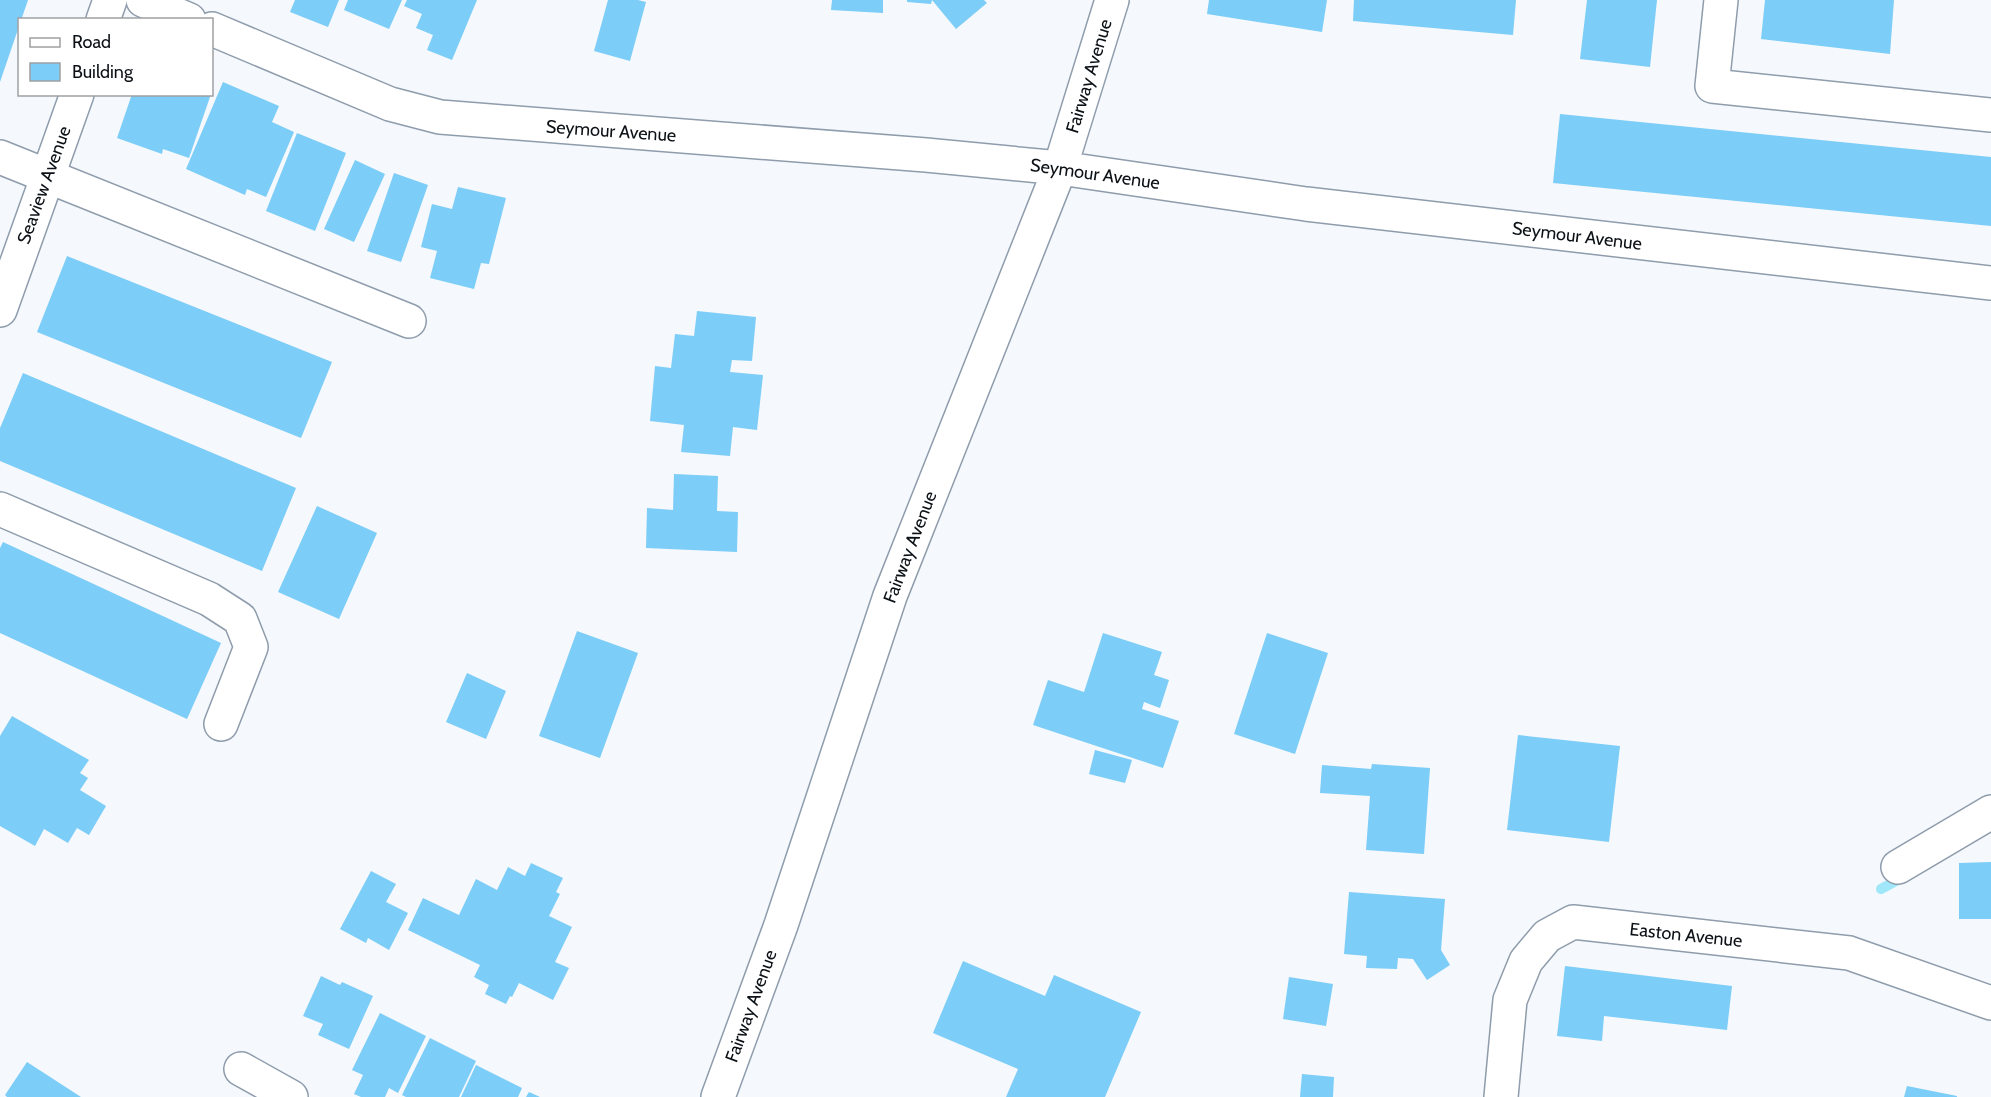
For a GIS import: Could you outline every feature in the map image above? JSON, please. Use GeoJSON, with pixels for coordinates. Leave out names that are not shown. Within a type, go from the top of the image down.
{"type":"FeatureCollection","features":[{"type":"Feature","properties":{"kind":"street"},"geometry":{"type":"LineString","coordinates":[[104,18],[110,0]]}},
{"type":"Feature","properties":{"kind":"street"},"geometry":{"type":"LineString","coordinates":[[143,0],[184,18]]}},
{"type":"Feature","properties":{"kind":"street","name":"Fairway Avenue"},"geometry":{"type":"LineString","coordinates":[[718,1097],[781,925],[890,596],[1060,168],[1112,0]]}},
{"type":"Feature","properties":{"kind":"street"},"geometry":{"type":"LineString","coordinates":[[1721,0],[1712,87],[1991,115]]}},
{"type":"Feature","properties":{"kind":"street","name":"Seymour Avenue"},"geometry":{"type":"LineString","coordinates":[[213,29],[390,104],[440,117],[926,155],[1060,168],[1306,204],[1991,283]]}},
{"type":"Feature","properties":{"kind":"street","name":"Seaview Avenue"},"geometry":{"type":"LineString","coordinates":[[0,310],[75,96]]}},
{"type":"Feature","properties":{"kind":"street"},"geometry":{"type":"LineString","coordinates":[[0,157],[410,321]]}},
{"type":"Feature","properties":{"kind":"street"},"geometry":{"type":"LineString","coordinates":[[0,509],[209,599],[240,619],[251,647],[222,724]]}},
{"type":"Feature","properties":{"kind":"street"},"geometry":{"type":"LineString","coordinates":[[1898,867],[1991,812]]}},
{"type":"Feature","properties":{"kind":"street","name":"Easton Avenue"},"geometry":{"type":"LineString","coordinates":[[1501,1097],[1510,1000],[1526,961],[1547,936],[1573,922],[1849,952],[1991,1003]]}},
{"type":"Feature","properties":{"kind":"street"},"geometry":{"type":"LineString","coordinates":[[241,1069],[291,1097]]}},
{"type":"Feature","properties":{"kind":"building"},"geometry":{"type":"Polygon","coordinates":[[[0,0],[28,0],[22,18],[18,18],[18,29],[0,82],[0,0]]]}},
{"type":"Feature","properties":{"kind":"building"},"geometry":{"type":"Polygon","coordinates":[[[295,0],[339,0],[328,27],[290,12],[295,0]]]}},
{"type":"Feature","properties":{"kind":"building"},"geometry":{"type":"Polygon","coordinates":[[[348,0],[402,0],[389,29],[344,10],[348,0]]]}},
{"type":"Feature","properties":{"kind":"building"},"geometry":{"type":"Polygon","coordinates":[[[407,0],[477,0],[452,60],[427,50],[433,35],[416,28],[422,14],[404,6],[407,0]]]}},
{"type":"Feature","properties":{"kind":"building"},"geometry":{"type":"Polygon","coordinates":[[[608,0],[646,2],[630,61],[594,51],[608,0]]]}},
{"type":"Feature","properties":{"kind":"building"},"geometry":{"type":"Polygon","coordinates":[[[832,0],[883,0],[883,13],[831,10],[832,0]]]}},
{"type":"Feature","properties":{"kind":"building"},"geometry":{"type":"Polygon","coordinates":[[[907,0],[932,0],[931,4],[907,2],[907,0]]]}},
{"type":"Feature","properties":{"kind":"building"},"geometry":{"type":"Polygon","coordinates":[[[932,0],[984,0],[987,3],[956,29],[932,0]]]}},
{"type":"Feature","properties":{"kind":"building"},"geometry":{"type":"Polygon","coordinates":[[[1209,0],[1327,0],[1322,32],[1207,14],[1209,0]]]}},
{"type":"Feature","properties":{"kind":"building"},"geometry":{"type":"Polygon","coordinates":[[[1354,0],[1516,0],[1513,35],[1353,21],[1354,0]]]}},
{"type":"Feature","properties":{"kind":"building"},"geometry":{"type":"Polygon","coordinates":[[[1587,0],[1657,0],[1650,67],[1580,59],[1587,0]]]}},
{"type":"Feature","properties":{"kind":"building"},"geometry":{"type":"Polygon","coordinates":[[[1765,0],[1894,0],[1890,54],[1761,39],[1765,0]]]}},
{"type":"Feature","properties":{"kind":"building"},"geometry":{"type":"Polygon","coordinates":[[[223,82],[279,106],[272,122],[294,132],[266,197],[247,189],[245,195],[186,169],[223,82]]]}},
{"type":"Feature","properties":{"kind":"building"},"geometry":{"type":"Polygon","coordinates":[[[131,96],[210,96],[189,158],[163,149],[162,154],[117,138],[131,96]]]}},
{"type":"Feature","properties":{"kind":"building"},"geometry":{"type":"Polygon","coordinates":[[[1560,114],[1991,157],[1991,226],[1553,183],[1560,114]]]}},
{"type":"Feature","properties":{"kind":"building"},"geometry":{"type":"Polygon","coordinates":[[[297,133],[346,153],[315,231],[266,211],[297,133]]]}},
{"type":"Feature","properties":{"kind":"building"},"geometry":{"type":"Polygon","coordinates":[[[355,160],[385,174],[354,242],[324,229],[355,160]]]}},
{"type":"Feature","properties":{"kind":"building"},"geometry":{"type":"Polygon","coordinates":[[[394,173],[428,185],[401,262],[367,251],[394,173]]]}},
{"type":"Feature","properties":{"kind":"building"},"geometry":{"type":"Polygon","coordinates":[[[458,187],[506,198],[489,264],[481,263],[474,289],[430,278],[437,251],[421,247],[432,204],[452,209],[458,187]]]}},
{"type":"Feature","properties":{"kind":"building"},"geometry":{"type":"Polygon","coordinates":[[[67,256],[332,362],[301,438],[37,332],[67,256]]]}},
{"type":"Feature","properties":{"kind":"building"},"geometry":{"type":"Polygon","coordinates":[[[697,311],[756,317],[752,361],[732,360],[730,372],[763,375],[757,430],[733,427],[730,456],[681,452],[684,425],[650,421],[655,366],[671,368],[675,334],[694,336],[697,311]]]}},
{"type":"Feature","properties":{"kind":"building"},"geometry":{"type":"Polygon","coordinates":[[[23,373],[296,488],[262,571],[0,461],[0,428],[23,373]]]}},
{"type":"Feature","properties":{"kind":"building"},"geometry":{"type":"Polygon","coordinates":[[[674,474],[718,476],[717,511],[738,512],[737,552],[646,548],[647,508],[673,510],[674,474]]]}},
{"type":"Feature","properties":{"kind":"building"},"geometry":{"type":"Polygon","coordinates":[[[317,506],[377,533],[339,619],[278,592],[317,506]]]}},
{"type":"Feature","properties":{"kind":"building"},"geometry":{"type":"Polygon","coordinates":[[[3,542],[221,643],[187,719],[0,633],[0,548],[3,542]]]}},
{"type":"Feature","properties":{"kind":"building"},"geometry":{"type":"Polygon","coordinates":[[[577,631],[638,653],[600,758],[539,736],[577,631]]]}},
{"type":"Feature","properties":{"kind":"building"},"geometry":{"type":"Polygon","coordinates":[[[1103,633],[1162,652],[1154,675],[1169,680],[1160,708],[1144,702],[1142,709],[1179,721],[1163,768],[1033,725],[1048,680],[1084,692],[1103,633]]]}},
{"type":"Feature","properties":{"kind":"building"},"geometry":{"type":"Polygon","coordinates":[[[1267,633],[1328,653],[1295,754],[1234,734],[1267,633]]]}},
{"type":"Feature","properties":{"kind":"building"},"geometry":{"type":"Polygon","coordinates":[[[467,673],[506,691],[486,739],[446,722],[467,673]]]}},
{"type":"Feature","properties":{"kind":"building"},"geometry":{"type":"Polygon","coordinates":[[[12,716],[89,760],[80,773],[88,778],[80,790],[106,806],[89,835],[77,828],[68,843],[44,829],[35,846],[0,826],[0,736],[12,716]]]}},
{"type":"Feature","properties":{"kind":"building"},"geometry":{"type":"Polygon","coordinates":[[[1518,735],[1620,746],[1609,842],[1507,830],[1518,735]]]}},
{"type":"Feature","properties":{"kind":"building"},"geometry":{"type":"Polygon","coordinates":[[[1095,750],[1132,760],[1125,783],[1089,774],[1095,750]]]}},
{"type":"Feature","properties":{"kind":"building"},"geometry":{"type":"Polygon","coordinates":[[[1372,764],[1430,768],[1424,854],[1366,850],[1370,796],[1320,793],[1322,765],[1371,769],[1372,764]]]}},
{"type":"Feature","properties":{"kind":"building"},"geometry":{"type":"Polygon","coordinates":[[[1991,862],[1991,919],[1959,919],[1959,863],[1991,862]]]}},
{"type":"Feature","properties":{"kind":"building"},"geometry":{"type":"Polygon","coordinates":[[[531,863],[563,878],[556,892],[560,894],[549,916],[572,927],[555,962],[569,968],[553,1000],[519,983],[506,1004],[485,994],[489,985],[474,977],[480,965],[408,930],[423,898],[459,915],[476,879],[497,890],[508,867],[525,876],[531,863]]]}},
{"type":"Feature","properties":{"kind":"building"},"geometry":{"type":"Polygon","coordinates":[[[371,871],[396,884],[386,902],[408,913],[389,950],[368,938],[366,943],[340,929],[371,871]]]}},
{"type":"Feature","properties":{"kind":"building"},"geometry":{"type":"Polygon","coordinates":[[[1349,892],[1445,899],[1441,950],[1450,965],[1427,980],[1413,959],[1398,958],[1397,969],[1366,968],[1367,956],[1344,954],[1349,892]]]}},
{"type":"Feature","properties":{"kind":"building"},"geometry":{"type":"Polygon","coordinates":[[[963,961],[1045,996],[1054,975],[1141,1012],[1105,1097],[1006,1097],[1018,1069],[933,1033],[963,961]]]}},
{"type":"Feature","properties":{"kind":"building"},"geometry":{"type":"Polygon","coordinates":[[[1565,966],[1732,986],[1727,1030],[1604,1016],[1602,1041],[1557,1036],[1565,966]]]}},
{"type":"Feature","properties":{"kind":"building"},"geometry":{"type":"Polygon","coordinates":[[[321,976],[340,985],[342,982],[373,996],[349,1049],[318,1035],[323,1024],[303,1016],[321,976]]]}},
{"type":"Feature","properties":{"kind":"building"},"geometry":{"type":"Polygon","coordinates":[[[1289,977],[1333,984],[1326,1026],[1283,1019],[1289,977]]]}},
{"type":"Feature","properties":{"kind":"building"},"geometry":{"type":"Polygon","coordinates":[[[380,1013],[426,1036],[398,1093],[389,1088],[385,1097],[361,1097],[354,1094],[363,1075],[352,1070],[380,1013]]]}},
{"type":"Feature","properties":{"kind":"building"},"geometry":{"type":"Polygon","coordinates":[[[430,1038],[476,1061],[459,1097],[406,1097],[402,1095],[430,1038]]]}},
{"type":"Feature","properties":{"kind":"building"},"geometry":{"type":"Polygon","coordinates":[[[27,1062],[81,1097],[7,1097],[5,1095],[27,1062]]]}},
{"type":"Feature","properties":{"kind":"building"},"geometry":{"type":"Polygon","coordinates":[[[476,1065],[522,1088],[518,1097],[461,1097],[476,1065]]]}},
{"type":"Feature","properties":{"kind":"building"},"geometry":{"type":"Polygon","coordinates":[[[1302,1074],[1334,1077],[1333,1097],[1300,1097],[1302,1074]]]}},
{"type":"Feature","properties":{"kind":"building"},"geometry":{"type":"Polygon","coordinates":[[[1907,1086],[1957,1096],[1957,1097],[1904,1097],[1907,1086]]]}},
{"type":"Feature","properties":{"kind":"building"},"geometry":{"type":"Polygon","coordinates":[[[529,1092],[540,1097],[526,1097],[529,1092]]]}},
{"type":"Feature","properties":{"kind":"waterway"},"geometry":{"type":"LineString","coordinates":[[1881,889],[1905,876]]}}]}
